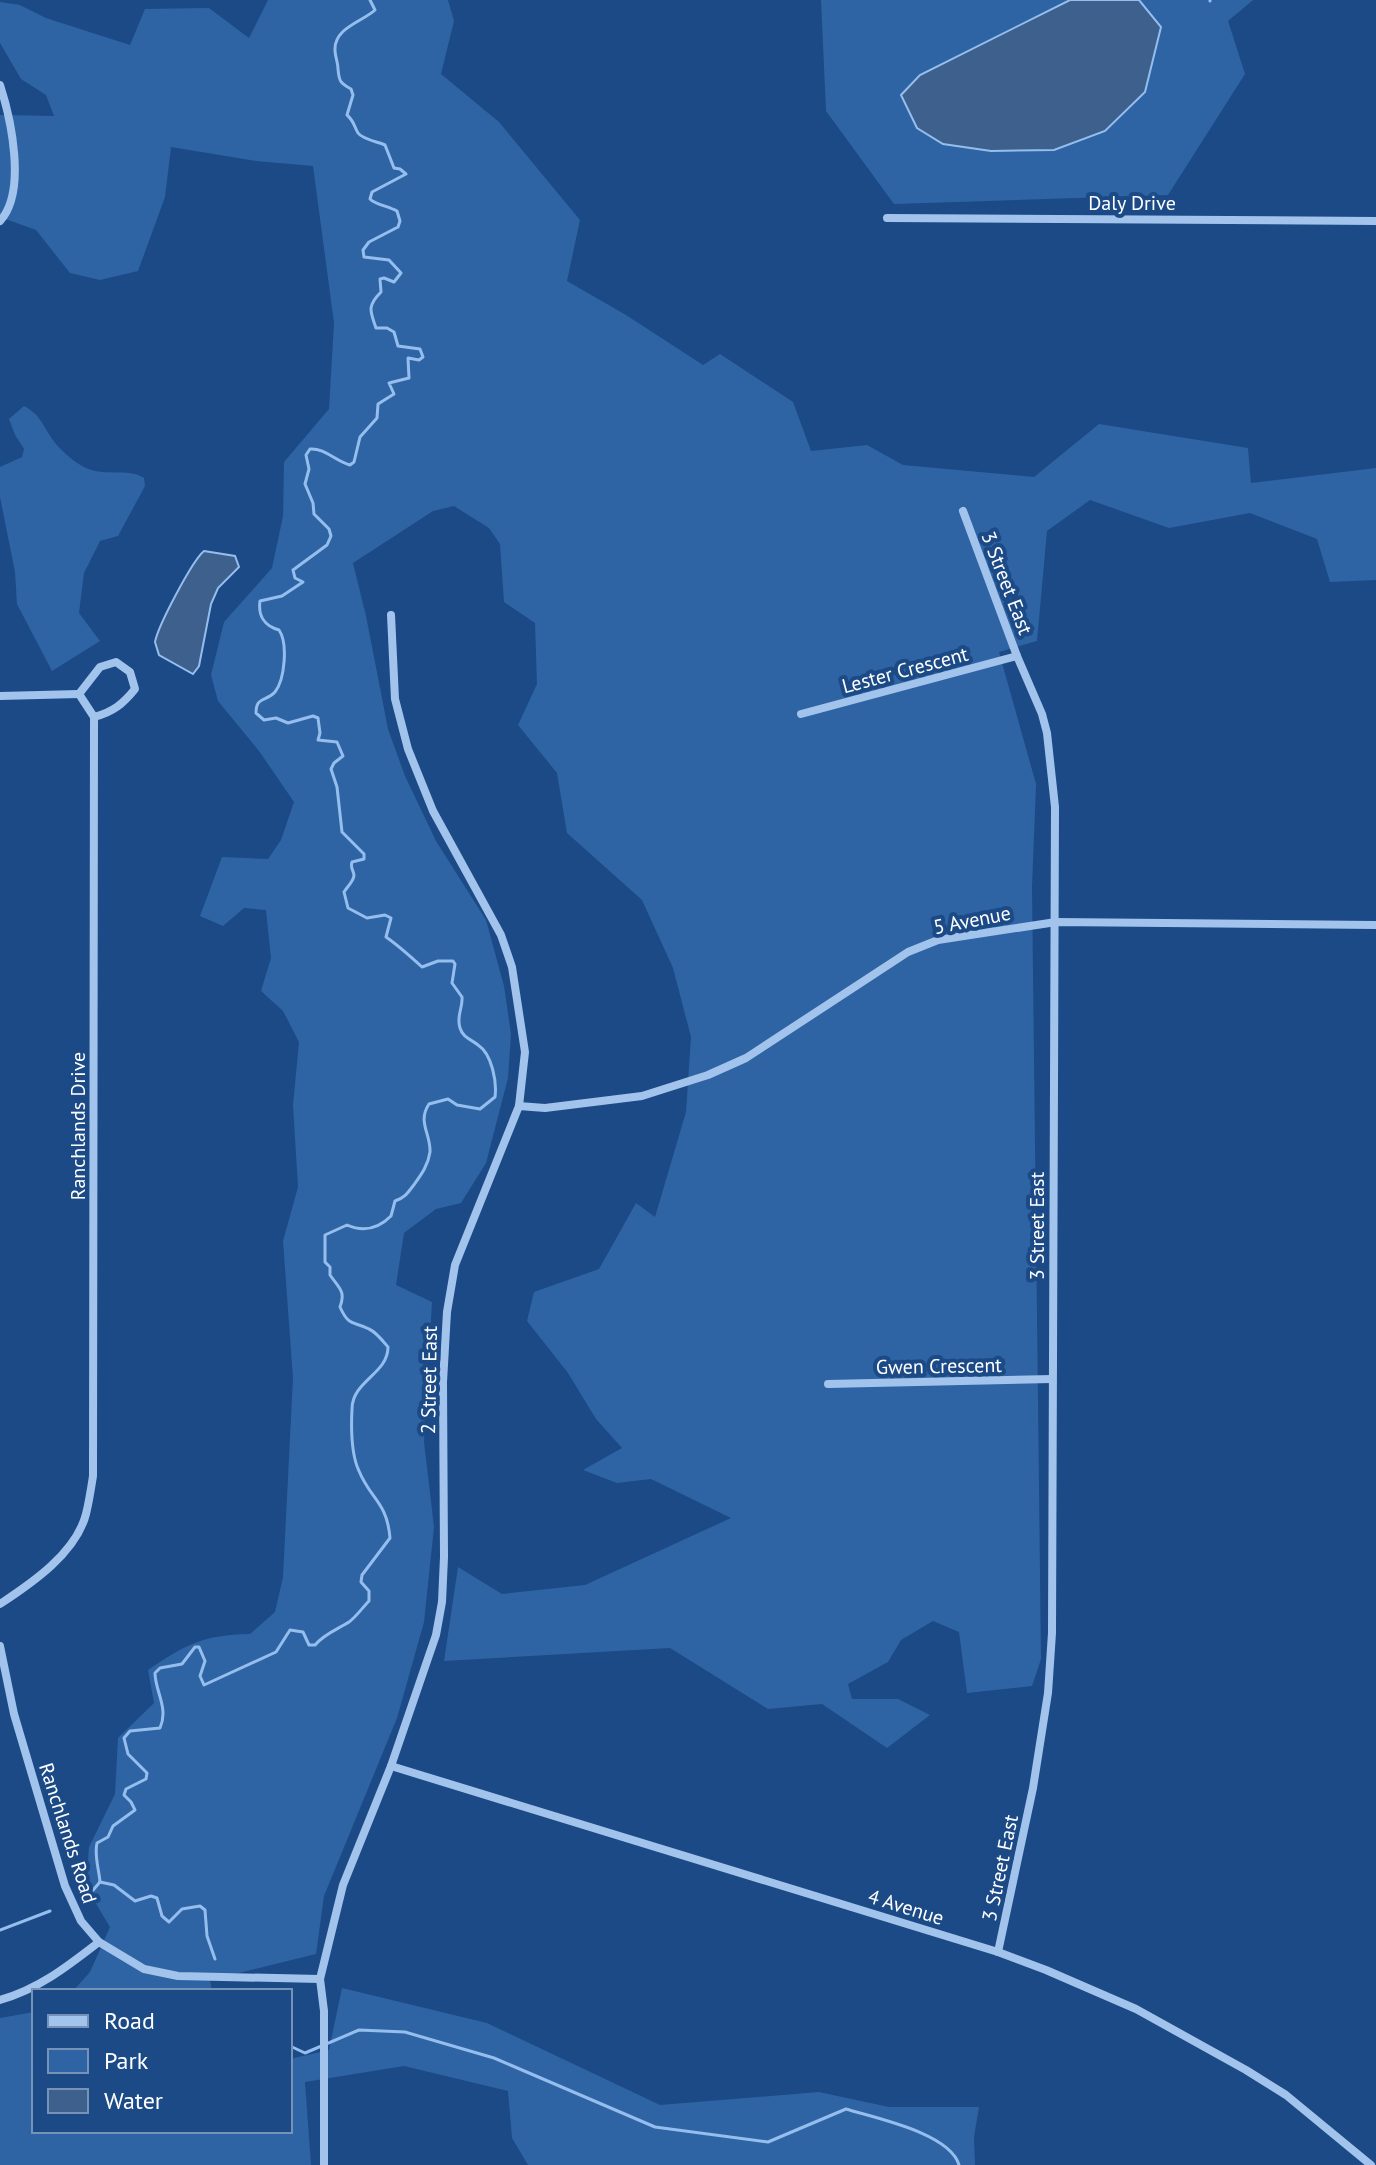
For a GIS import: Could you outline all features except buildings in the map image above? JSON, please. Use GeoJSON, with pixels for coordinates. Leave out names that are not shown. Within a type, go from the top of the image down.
{"type":"FeatureCollection","features":[{"type":"Feature","properties":{"kind":"street"},"geometry":{"type":"LineString","coordinates":[[0,85],[8,109],[14,174],[11,199],[6,215],[0,221]]}},
{"type":"Feature","properties":{"kind":"street","name":"Daly Drive"},"geometry":{"type":"LineString","coordinates":[[887,218],[1376,221]]}},
{"type":"Feature","properties":{"kind":"street","name":"3 Street East"},"geometry":{"type":"LineString","coordinates":[[963,511],[1042,714],[1055,807],[1052,1633],[1048,1693],[1033,1788],[998,1952]]}},
{"type":"Feature","properties":{"kind":"street","name":"2 Street East"},"geometry":{"type":"LineString","coordinates":[[324,2165],[324,2011],[320,1979],[343,1885],[431,1656],[442,1602],[447,1312],[455,1265],[519,1106],[525,1052],[512,967],[501,935],[433,811],[408,749],[395,699],[391,615]]}},
{"type":"Feature","properties":{"kind":"street","name":"Lester Crescent"},"geometry":{"type":"LineString","coordinates":[[801,714],[1017,656]]}},
{"type":"Feature","properties":{"kind":"street"},"geometry":{"type":"LineString","coordinates":[[116,662],[130,672],[135,689],[123,704],[94,717],[79,694],[100,667],[116,662]]}},
{"type":"Feature","properties":{"kind":"street"},"geometry":{"type":"LineString","coordinates":[[0,696],[79,694]]}},
{"type":"Feature","properties":{"kind":"street","name":"Ranchlands Drive"},"geometry":{"type":"LineString","coordinates":[[0,1604],[34,1582],[61,1556],[86,1517],[93,1476],[94,717]]}},
{"type":"Feature","properties":{"kind":"street","name":"5 Avenue"},"geometry":{"type":"LineString","coordinates":[[519,1106],[545,1108],[642,1096],[708,1075],[746,1058],[908,952],[938,940],[1056,922],[1376,925]]}},
{"type":"Feature","properties":{"kind":"street","name":"Gwen Crescent"},"geometry":{"type":"LineString","coordinates":[[828,1384],[1052,1379]]}},
{"type":"Feature","properties":{"kind":"street","name":"Ranchlands Road"},"geometry":{"type":"LineString","coordinates":[[0,1646],[14,1714],[65,1886],[81,1921],[99,1942],[144,1969],[178,1976],[320,1979]]}},
{"type":"Feature","properties":{"kind":"street","name":"4 Avenue"},"geometry":{"type":"LineString","coordinates":[[391,1766],[998,1952],[1046,1970],[1136,2009],[1246,2070],[1286,2095],[1371,2165]]}},
{"type":"Feature","properties":{"kind":"street"},"geometry":{"type":"LineString","coordinates":[[0,2000],[56,1976],[99,1942]]}},
{"type":"Feature","properties":{"kind":"green space"},"geometry":{"type":"Polygon","coordinates":[[[268,0],[448,0],[454,21],[441,74],[499,122],[580,220],[567,281],[703,365],[720,354],[793,402],[811,451],[867,445],[903,465],[1034,477],[1099,424],[1248,448],[1251,483],[1376,468],[1376,580],[1330,582],[1317,539],[1250,513],[1169,528],[1090,500],[1047,531],[1037,641],[999,652],[1036,784],[1032,887],[1041,1659],[1032,1686],[967,1693],[959,1632],[933,1621],[901,1640],[888,1662],[848,1684],[852,1699],[898,1699],[930,1715],[887,1748],[822,1704],[768,1709],[670,1648],[444,1661],[458,1567],[502,1594],[585,1585],[731,1518],[651,1479],[617,1483],[583,1470],[622,1448],[596,1419],[568,1373],[527,1321],[534,1292],[599,1269],[636,1203],[655,1217],[686,1112],[691,1037],[673,968],[642,900],[567,833],[557,773],[518,725],[537,684],[535,623],[504,602],[500,544],[489,528],[454,506],[433,511],[353,563],[388,729],[405,776],[436,841],[486,920],[504,986],[511,1034],[508,1078],[486,1163],[461,1203],[436,1209],[404,1233],[396,1285],[432,1302],[424,1442],[434,1527],[424,1622],[397,1718],[324,1896],[316,1954],[210,1980],[212,1989],[75,1989],[90,1972],[110,1927],[86,1887],[89,1847],[115,1794],[118,1738],[154,1703],[148,1670],[207,1639],[250,1634],[275,1612],[283,1577],[293,1378],[283,1241],[298,1187],[293,1105],[299,1042],[283,1011],[261,991],[271,958],[266,910],[244,908],[223,926],[200,916],[222,857],[268,859],[281,840],[294,802],[259,751],[218,701],[211,675],[224,622],[272,568],[283,516],[284,462],[329,409],[334,323],[313,166],[256,161],[171,147],[165,197],[138,271],[100,280],[70,273],[36,230],[0,217],[0,115],[54,116],[46,95],[21,79],[0,43],[0,2],[20,5],[46,18],[130,45],[145,9],[209,8],[249,38],[268,0]]]}},
{"type":"Feature","properties":{"kind":"green space"},"geometry":{"type":"Polygon","coordinates":[[[821,0],[1253,0],[1228,21],[1245,74],[1168,195],[894,204],[826,111],[821,0]]]}},
{"type":"Feature","properties":{"kind":"green space"},"geometry":{"type":"Polygon","coordinates":[[[24,406],[38,417],[53,440],[78,464],[90,470],[138,475],[144,478],[145,486],[118,536],[100,541],[84,573],[79,613],[100,641],[52,671],[17,604],[15,572],[0,497],[0,467],[22,457],[24,449],[9,419],[24,406]]]}},
{"type":"Feature","properties":{"kind":"green space"},"geometry":{"type":"Polygon","coordinates":[[[342,1988],[487,2023],[660,2105],[819,2092],[889,2107],[979,2107],[974,2137],[975,2165],[528,2165],[512,2138],[508,2091],[404,2066],[305,2082],[311,2165],[0,2165],[0,2018],[32,2012],[32,2133],[292,2133],[292,2059],[329,2050],[342,1988]]]}},
{"type":"Feature","properties":{"kind":"water"},"geometry":{"type":"Polygon","coordinates":[[[1070,0],[1139,0],[1161,27],[1145,92],[1105,131],[1054,150],[991,151],[943,144],[917,128],[901,95],[920,75],[1070,0]]]}},
{"type":"Feature","properties":{"kind":"water"},"geometry":{"type":"Polygon","coordinates":[[[204,551],[235,556],[239,567],[218,588],[211,604],[199,666],[193,674],[159,655],[155,642],[176,594],[204,551]]]}},
{"type":"Feature","properties":{"kind":"waterway"},"geometry":{"type":"LineString","coordinates":[[100,1882],[97,1843],[108,1837],[113,1826],[135,1810],[124,1795],[126,1789],[146,1779],[147,1773],[128,1754],[124,1738],[130,1731],[160,1728],[162,1721],[155,1673],[160,1668],[182,1664],[195,1647],[199,1647],[205,1661],[200,1676],[204,1685],[276,1652],[290,1630],[303,1632],[309,1645],[315,1645],[352,1620],[369,1601],[369,1591],[361,1582],[362,1575],[390,1538],[386,1516],[356,1464],[352,1409],[358,1391],[382,1364],[388,1347],[374,1332],[352,1322],[343,1313],[340,1307],[342,1293],[325,1262],[325,1235],[347,1225],[370,1228],[391,1216],[395,1201],[409,1191],[428,1162],[430,1146],[424,1117],[429,1104],[448,1099],[457,1105],[480,1109],[495,1097],[494,1076],[487,1055],[460,1028],[462,997],[452,983],[453,961],[438,961],[422,967],[386,937],[391,918],[385,915],[367,918],[348,908],[344,892],[354,877],[352,862],[364,859],[364,854],[342,832],[337,787],[331,769],[343,756],[337,742],[318,740],[318,718],[313,716],[288,723],[276,718],[264,720],[256,713],[260,702],[275,692],[284,661],[282,636],[279,630],[263,619],[260,601],[282,596],[303,582],[295,578],[293,570],[327,545],[331,536],[329,529],[314,514],[305,484],[309,469],[306,455],[310,449],[315,449],[350,465],[354,462],[360,437],[377,418],[378,404],[394,394],[389,383],[409,378],[408,358],[419,360],[423,357],[420,349],[398,346],[394,332],[376,328],[371,313],[373,301],[381,292],[380,279],[394,282],[401,273],[389,260],[364,257],[363,250],[369,242],[398,227],[400,221],[397,211],[370,199],[372,192],[406,174],[394,168],[385,145],[360,135],[347,115],[353,95],[339,76],[336,42],[344,31],[375,10],[370,0]]}},
{"type":"Feature","properties":{"kind":"waterway"},"geometry":{"type":"LineString","coordinates":[[100,1882],[114,1885],[135,1901],[151,1896],[157,1898],[162,1916],[169,1922],[182,1909],[200,1906],[205,1910],[207,1936],[215,1959]]}},
{"type":"Feature","properties":{"kind":"waterway"},"geometry":{"type":"LineString","coordinates":[[88,1896],[100,1882]]}},
{"type":"Feature","properties":{"kind":"waterway"},"geometry":{"type":"LineString","coordinates":[[0,1930],[50,1911]]}},
{"type":"Feature","properties":{"kind":"waterway"},"geometry":{"type":"LineString","coordinates":[[292,2047],[305,2053],[359,2030],[405,2032],[494,2058],[655,2127],[768,2142],[846,2109],[927,2136],[942,2144],[959,2165]]}}]}
